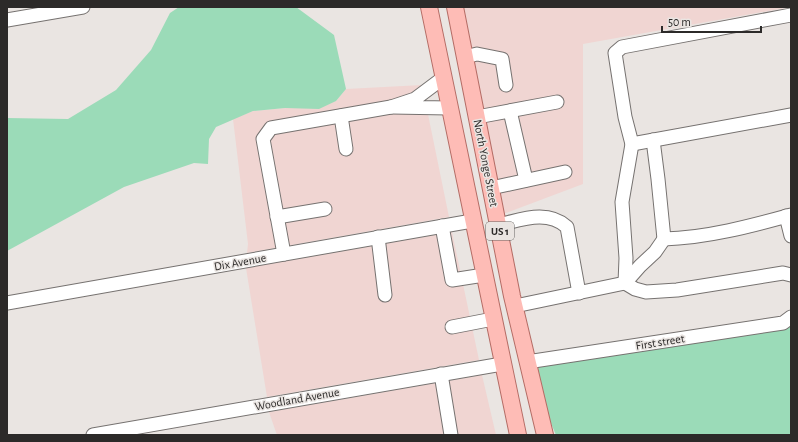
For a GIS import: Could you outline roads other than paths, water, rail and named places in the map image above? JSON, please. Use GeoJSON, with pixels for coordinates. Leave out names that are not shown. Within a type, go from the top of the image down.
{"type":"FeatureCollection","features":[{"type":"Feature","properties":{"kind":"main road","name":"North Yonge Street"},"geometry":{"type":"LineString","coordinates":[[429,7],[472,220],[518,435]]}},
{"type":"Feature","properties":{"kind":"main road","name":"North Yonge Street"},"geometry":{"type":"LineString","coordinates":[[456,7],[514,306],[545,435]]}},
{"type":"Feature","properties":{"kind":"street"},"geometry":{"type":"LineString","coordinates":[[7,20],[84,7]]}},
{"type":"Feature","properties":{"kind":"street"},"geometry":{"type":"LineString","coordinates":[[625,283],[626,258],[622,202],[632,144],[625,117],[615,54],[622,47],[791,15]]}},
{"type":"Feature","properties":{"kind":"street"},"geometry":{"type":"LineString","coordinates":[[466,58],[477,54],[502,59],[506,85]]}},
{"type":"Feature","properties":{"kind":"street"},"geometry":{"type":"LineString","coordinates":[[284,254],[263,139],[271,128],[391,107],[415,100],[443,78]]}},
{"type":"Feature","properties":{"kind":"street"},"geometry":{"type":"LineString","coordinates":[[477,117],[557,102]]}},
{"type":"Feature","properties":{"kind":"street"},"geometry":{"type":"LineString","coordinates":[[391,107],[449,108]]}},
{"type":"Feature","properties":{"kind":"street"},"geometry":{"type":"LineString","coordinates":[[510,111],[526,180]]}},
{"type":"Feature","properties":{"kind":"street"},"geometry":{"type":"LineString","coordinates":[[632,144],[791,115]]}},
{"type":"Feature","properties":{"kind":"street"},"geometry":{"type":"LineString","coordinates":[[341,116],[346,149]]}},
{"type":"Feature","properties":{"kind":"street"},"geometry":{"type":"LineString","coordinates":[[514,306],[625,283],[655,252],[664,239],[658,179],[652,140]]}},
{"type":"Feature","properties":{"kind":"street"},"geometry":{"type":"LineString","coordinates":[[491,188],[565,172]]}},
{"type":"Feature","properties":{"kind":"street"},"geometry":{"type":"LineString","coordinates":[[277,217],[324,209]]}},
{"type":"Feature","properties":{"kind":"street"},"geometry":{"type":"LineString","coordinates":[[498,225],[535,216],[550,217],[560,221],[567,227],[580,293]]}},
{"type":"Feature","properties":{"kind":"street"},"geometry":{"type":"LineString","coordinates":[[664,239],[682,238],[733,229],[789,216],[791,236]]}},
{"type":"Feature","properties":{"kind":"street","name":"Dix Avenue"},"geometry":{"type":"LineString","coordinates":[[7,303],[472,220]]}},
{"type":"Feature","properties":{"kind":"street"},"geometry":{"type":"LineString","coordinates":[[442,226],[452,280],[484,275]]}},
{"type":"Feature","properties":{"kind":"street"},"geometry":{"type":"LineString","coordinates":[[378,237],[385,295]]}},
{"type":"Feature","properties":{"kind":"street"},"geometry":{"type":"LineString","coordinates":[[625,283],[635,289],[646,292],[677,290],[783,273],[791,275]]}},
{"type":"Feature","properties":{"kind":"street","name":"First street"},"geometry":{"type":"LineString","coordinates":[[527,362],[783,323],[791,317]]}},
{"type":"Feature","properties":{"kind":"street"},"geometry":{"type":"LineString","coordinates":[[452,327],[493,319]]}},
{"type":"Feature","properties":{"kind":"street","name":"Woodland Avenue"},"geometry":{"type":"LineString","coordinates":[[93,435],[502,364]]}},
{"type":"Feature","properties":{"kind":"street"},"geometry":{"type":"LineString","coordinates":[[441,374],[451,435]]}}]}
